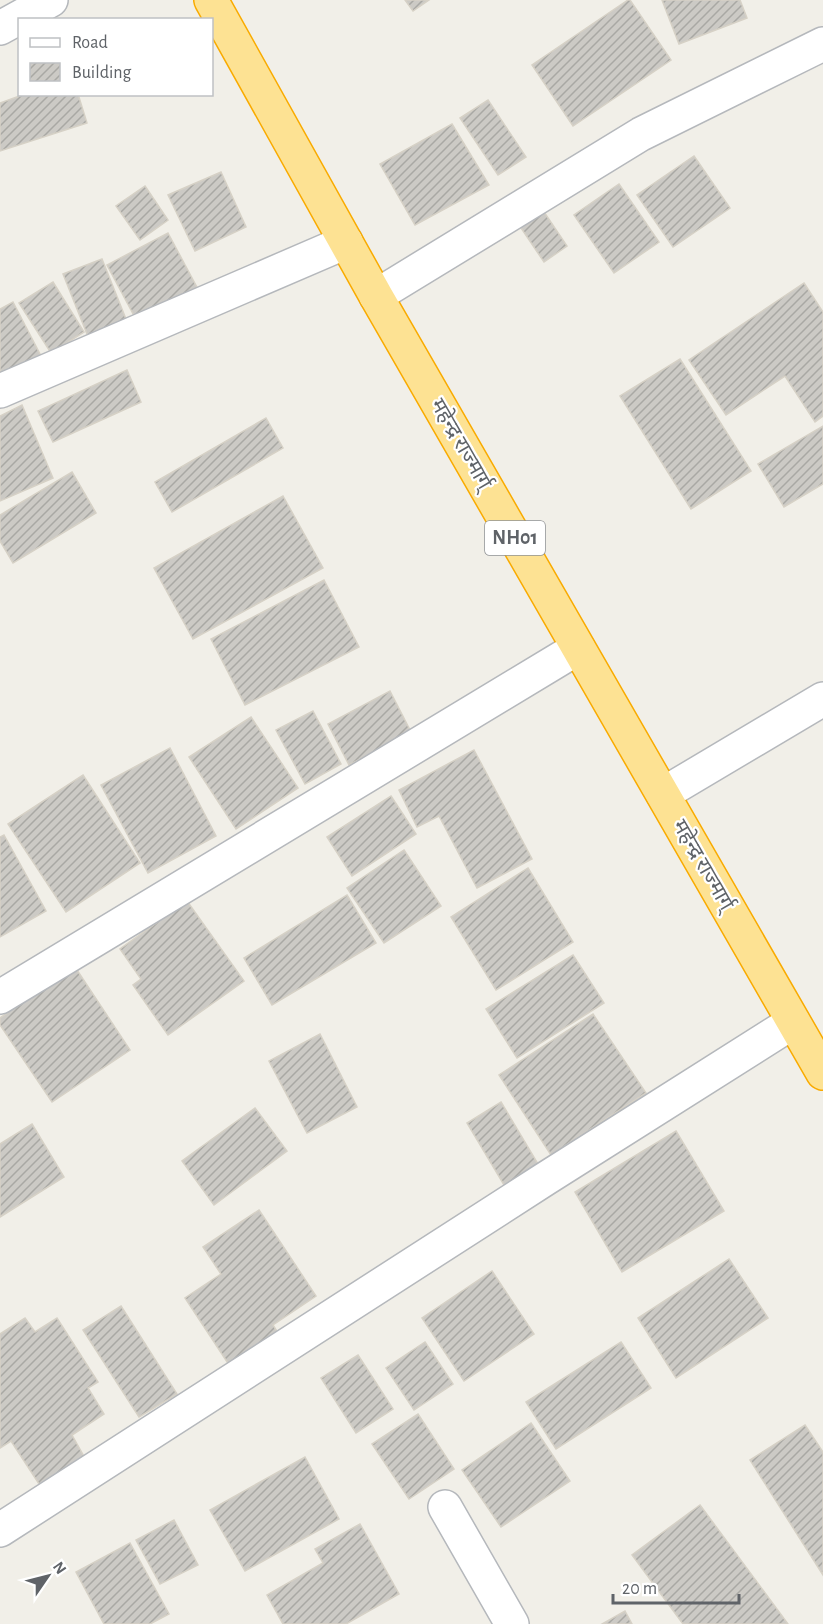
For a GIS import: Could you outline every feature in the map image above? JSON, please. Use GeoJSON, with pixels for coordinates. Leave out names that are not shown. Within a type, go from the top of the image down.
{"type":"FeatureCollection","features":[{"type":"Feature","properties":{"kind":"highway","name":"महेन्द्र राज्मार्ग्"},"geometry":{"type":"LineString","coordinates":[[211,0],[376,296],[823,1073]]}},
{"type":"Feature","properties":{"kind":"street"},"geometry":{"type":"LineString","coordinates":[[18,18],[51,0]]}},
{"type":"Feature","properties":{"kind":"street"},"geometry":{"type":"LineString","coordinates":[[0,28],[18,18]]}},
{"type":"Feature","properties":{"kind":"street"},"geometry":{"type":"LineString","coordinates":[[376,296],[641,134],[823,44]]}},
{"type":"Feature","properties":{"kind":"street"},"geometry":{"type":"LineString","coordinates":[[0,391],[346,242]]}},
{"type":"Feature","properties":{"kind":"street"},"geometry":{"type":"LineString","coordinates":[[0,997],[578,648]]}},
{"type":"Feature","properties":{"kind":"street"},"geometry":{"type":"LineString","coordinates":[[663,794],[823,699]]}},
{"type":"Feature","properties":{"kind":"street"},"geometry":{"type":"LineString","coordinates":[[0,1530],[793,1022]]}},
{"type":"Feature","properties":{"kind":"street"},"geometry":{"type":"LineString","coordinates":[[445,1508],[512,1624]]}},
{"type":"Feature","properties":{"kind":"building"},"geometry":{"type":"Polygon","coordinates":[[[405,0],[429,0],[413,11],[405,0]]]}},
{"type":"Feature","properties":{"kind":"building"},"geometry":{"type":"Polygon","coordinates":[[[628,0],[671,60],[573,126],[532,65],[628,0]]]}},
{"type":"Feature","properties":{"kind":"building"},"geometry":{"type":"Polygon","coordinates":[[[662,0],[740,0],[747,18],[679,44],[662,0]]]}},
{"type":"Feature","properties":{"kind":"building"},"geometry":{"type":"Polygon","coordinates":[[[19,96],[79,96],[87,123],[0,151],[0,103],[19,96]]]}},
{"type":"Feature","properties":{"kind":"building"},"geometry":{"type":"Polygon","coordinates":[[[488,100],[526,157],[498,175],[460,118],[488,100]]]}},
{"type":"Feature","properties":{"kind":"building"},"geometry":{"type":"Polygon","coordinates":[[[452,124],[489,185],[415,225],[380,164],[452,124]]]}},
{"type":"Feature","properties":{"kind":"building"},"geometry":{"type":"Polygon","coordinates":[[[694,156],[730,208],[673,247],[637,195],[694,156]]]}},
{"type":"Feature","properties":{"kind":"building"},"geometry":{"type":"Polygon","coordinates":[[[221,172],[246,227],[195,251],[168,195],[221,172]]]}},
{"type":"Feature","properties":{"kind":"building"},"geometry":{"type":"Polygon","coordinates":[[[619,184],[659,242],[614,273],[574,215],[619,184]]]}},
{"type":"Feature","properties":{"kind":"building"},"geometry":{"type":"Polygon","coordinates":[[[145,186],[168,220],[140,240],[116,206],[145,186]]]}},
{"type":"Feature","properties":{"kind":"building"},"geometry":{"type":"Polygon","coordinates":[[[542,209],[567,246],[544,262],[519,225],[542,209]]]}},
{"type":"Feature","properties":{"kind":"building"},"geometry":{"type":"Polygon","coordinates":[[[168,233],[200,293],[139,325],[107,265],[168,233]]]}},
{"type":"Feature","properties":{"kind":"building"},"geometry":{"type":"Polygon","coordinates":[[[102,259],[128,324],[89,339],[63,274],[102,259]]]}},
{"type":"Feature","properties":{"kind":"building"},"geometry":{"type":"Polygon","coordinates":[[[53,282],[84,332],[51,353],[19,303],[53,282]]]}},
{"type":"Feature","properties":{"kind":"building"},"geometry":{"type":"Polygon","coordinates":[[[804,283],[823,312],[823,416],[815,422],[785,376],[726,415],[689,360],[804,283]]]}},
{"type":"Feature","properties":{"kind":"building"},"geometry":{"type":"Polygon","coordinates":[[[13,302],[41,356],[0,377],[0,309],[13,302]]]}},
{"type":"Feature","properties":{"kind":"building"},"geometry":{"type":"Polygon","coordinates":[[[680,359],[751,471],[691,509],[620,396],[680,359]]]}},
{"type":"Feature","properties":{"kind":"building"},"geometry":{"type":"Polygon","coordinates":[[[127,370],[141,402],[53,442],[38,411],[127,370]]]}},
{"type":"Feature","properties":{"kind":"building"},"geometry":{"type":"Polygon","coordinates":[[[22,405],[53,478],[0,501],[0,416],[22,405]]]}},
{"type":"Feature","properties":{"kind":"building"},"geometry":{"type":"Polygon","coordinates":[[[266,418],[283,448],[172,512],[155,482],[266,418]]]}},
{"type":"Feature","properties":{"kind":"building"},"geometry":{"type":"Polygon","coordinates":[[[823,426],[823,484],[784,507],[758,464],[823,426]]]}},
{"type":"Feature","properties":{"kind":"building"},"geometry":{"type":"Polygon","coordinates":[[[72,472],[96,513],[13,563],[0,541],[0,515],[72,472]]]}},
{"type":"Feature","properties":{"kind":"building"},"geometry":{"type":"Polygon","coordinates":[[[283,496],[323,568],[193,639],[154,568],[283,496]]]}},
{"type":"Feature","properties":{"kind":"building"},"geometry":{"type":"Polygon","coordinates":[[[324,580],[359,647],[245,705],[211,639],[324,580]]]}},
{"type":"Feature","properties":{"kind":"building"},"geometry":{"type":"Polygon","coordinates":[[[390,691],[411,732],[349,765],[328,724],[390,691]]]}},
{"type":"Feature","properties":{"kind":"building"},"geometry":{"type":"Polygon","coordinates":[[[313,711],[341,764],[305,784],[276,730],[313,711]]]}},
{"type":"Feature","properties":{"kind":"building"},"geometry":{"type":"Polygon","coordinates":[[[251,717],[298,788],[236,829],[189,757],[251,717]]]}},
{"type":"Feature","properties":{"kind":"building"},"geometry":{"type":"Polygon","coordinates":[[[170,748],[216,836],[148,873],[101,785],[170,748]]]}},
{"type":"Feature","properties":{"kind":"building"},"geometry":{"type":"Polygon","coordinates":[[[474,750],[532,859],[477,888],[439,816],[417,827],[399,790],[474,750]]]}},
{"type":"Feature","properties":{"kind":"building"},"geometry":{"type":"Polygon","coordinates":[[[83,775],[140,863],[66,912],[8,824],[83,775]]]}},
{"type":"Feature","properties":{"kind":"building"},"geometry":{"type":"Polygon","coordinates":[[[391,796],[416,834],[352,876],[327,837],[391,796]]]}},
{"type":"Feature","properties":{"kind":"building"},"geometry":{"type":"Polygon","coordinates":[[[4,835],[46,911],[0,937],[0,837],[4,835]]]}},
{"type":"Feature","properties":{"kind":"building"},"geometry":{"type":"Polygon","coordinates":[[[404,850],[441,906],[384,943],[347,888],[404,850]]]}},
{"type":"Feature","properties":{"kind":"building"},"geometry":{"type":"Polygon","coordinates":[[[528,868],[573,942],[496,990],[451,917],[528,868]]]}},
{"type":"Feature","properties":{"kind":"building"},"geometry":{"type":"Polygon","coordinates":[[[347,895],[376,943],[272,1005],[244,958],[347,895]]]}},
{"type":"Feature","properties":{"kind":"building"},"geometry":{"type":"Polygon","coordinates":[[[187,901],[244,981],[168,1035],[133,985],[141,979],[120,949],[187,901]]]}},
{"type":"Feature","properties":{"kind":"building"},"geometry":{"type":"Polygon","coordinates":[[[573,955],[604,1003],[517,1058],[486,1009],[573,955]]]}},
{"type":"Feature","properties":{"kind":"building"},"geometry":{"type":"Polygon","coordinates":[[[75,967],[130,1050],[52,1102],[0,1025],[0,1018],[75,967]]]}},
{"type":"Feature","properties":{"kind":"building"},"geometry":{"type":"Polygon","coordinates":[[[593,1014],[646,1093],[551,1155],[499,1075],[593,1014]]]}},
{"type":"Feature","properties":{"kind":"building"},"geometry":{"type":"Polygon","coordinates":[[[320,1034],[357,1107],[307,1133],[269,1061],[320,1034]]]}},
{"type":"Feature","properties":{"kind":"building"},"geometry":{"type":"Polygon","coordinates":[[[501,1102],[541,1169],[507,1190],[467,1123],[501,1102]]]}},
{"type":"Feature","properties":{"kind":"building"},"geometry":{"type":"Polygon","coordinates":[[[255,1108],[287,1151],[214,1205],[182,1161],[255,1108]]]}},
{"type":"Feature","properties":{"kind":"building"},"geometry":{"type":"Polygon","coordinates":[[[32,1124],[64,1177],[0,1217],[0,1144],[32,1124]]]}},
{"type":"Feature","properties":{"kind":"building"},"geometry":{"type":"Polygon","coordinates":[[[676,1131],[724,1211],[622,1272],[575,1192],[676,1131]]]}},
{"type":"Feature","properties":{"kind":"building"},"geometry":{"type":"Polygon","coordinates":[[[259,1210],[316,1296],[273,1325],[283,1341],[235,1374],[185,1298],[221,1274],[203,1247],[259,1210]]]}},
{"type":"Feature","properties":{"kind":"building"},"geometry":{"type":"Polygon","coordinates":[[[729,1259],[768,1318],[676,1378],[638,1318],[729,1259]]]}},
{"type":"Feature","properties":{"kind":"building"},"geometry":{"type":"Polygon","coordinates":[[[492,1271],[534,1334],[464,1381],[422,1318],[492,1271]]]}},
{"type":"Feature","properties":{"kind":"building"},"geometry":{"type":"Polygon","coordinates":[[[121,1306],[177,1394],[139,1417],[83,1330],[121,1306]]]}},
{"type":"Feature","properties":{"kind":"building"},"geometry":{"type":"Polygon","coordinates":[[[25,1318],[35,1332],[57,1318],[98,1382],[88,1388],[104,1414],[72,1435],[86,1460],[41,1487],[11,1441],[0,1448],[0,1334],[25,1318]]]}},
{"type":"Feature","properties":{"kind":"building"},"geometry":{"type":"Polygon","coordinates":[[[425,1342],[453,1384],[414,1410],[386,1368],[425,1342]]]}},
{"type":"Feature","properties":{"kind":"building"},"geometry":{"type":"Polygon","coordinates":[[[621,1342],[651,1388],[556,1449],[526,1402],[621,1342]]]}},
{"type":"Feature","properties":{"kind":"building"},"geometry":{"type":"Polygon","coordinates":[[[358,1355],[393,1409],[356,1433],[321,1378],[358,1355]]]}},
{"type":"Feature","properties":{"kind":"building"},"geometry":{"type":"Polygon","coordinates":[[[418,1414],[454,1469],[409,1499],[372,1444],[418,1414]]]}},
{"type":"Feature","properties":{"kind":"building"},"geometry":{"type":"Polygon","coordinates":[[[531,1423],[570,1481],[501,1527],[462,1470],[531,1423]]]}},
{"type":"Feature","properties":{"kind":"building"},"geometry":{"type":"Polygon","coordinates":[[[805,1425],[823,1452],[823,1575],[750,1460],[805,1425]]]}},
{"type":"Feature","properties":{"kind":"building"},"geometry":{"type":"Polygon","coordinates":[[[305,1457],[339,1519],[245,1571],[210,1510],[305,1457]]]}},
{"type":"Feature","properties":{"kind":"building"},"geometry":{"type":"Polygon","coordinates":[[[700,1505],[788,1624],[683,1624],[632,1555],[700,1505]]]}},
{"type":"Feature","properties":{"kind":"building"},"geometry":{"type":"Polygon","coordinates":[[[174,1520],[198,1565],[160,1584],[136,1540],[174,1520]]]}},
{"type":"Feature","properties":{"kind":"building"},"geometry":{"type":"Polygon","coordinates":[[[360,1524],[399,1594],[346,1624],[283,1624],[267,1595],[323,1563],[315,1549],[360,1524]]]}},
{"type":"Feature","properties":{"kind":"building"},"geometry":{"type":"Polygon","coordinates":[[[130,1543],[169,1614],[150,1624],[104,1624],[76,1572],[130,1543]]]}},
{"type":"Feature","properties":{"kind":"building"},"geometry":{"type":"Polygon","coordinates":[[[625,1611],[632,1624],[602,1624],[625,1611]]]}}]}
